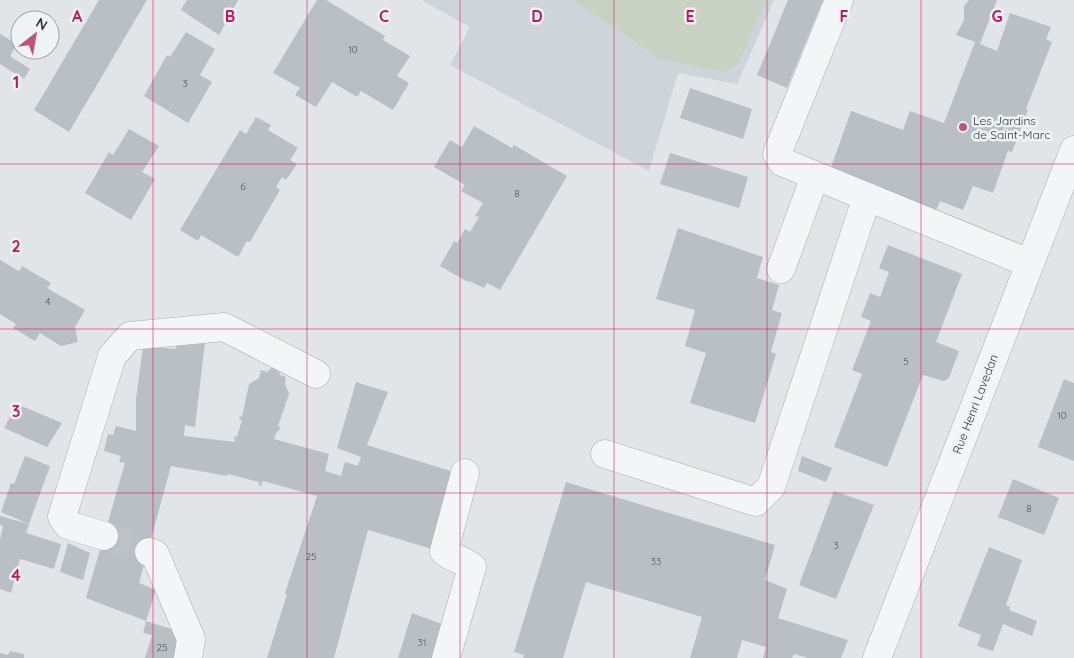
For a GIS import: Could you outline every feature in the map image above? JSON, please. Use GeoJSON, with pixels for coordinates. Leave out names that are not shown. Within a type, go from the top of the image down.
{"type":"FeatureCollection","features":[{"type":"Feature","properties":{"kind":"street"},"geometry":{"type":"LineString","coordinates":[[839,0],[777,154],[782,162],[1029,262]]}},
{"type":"Feature","properties":{"kind":"street","name":"Rue Henri Lavedan"},"geometry":{"type":"LineString","coordinates":[[877,658],[1029,262],[1073,156]]}},
{"type":"Feature","properties":{"kind":"street"},"geometry":{"type":"LineString","coordinates":[[781,269],[815,176]]}},
{"type":"Feature","properties":{"kind":"street"},"geometry":{"type":"LineString","coordinates":[[605,454],[756,502],[771,487],[867,197]]}},
{"type":"Feature","properties":{"kind":"street"},"geometry":{"type":"LineString","coordinates":[[104,536],[68,525],[62,517],[112,356],[130,336],[224,328],[316,374]]}},
{"type":"Feature","properties":{"kind":"street"},"geometry":{"type":"LineString","coordinates":[[446,658],[472,567],[465,561],[449,556],[444,551],[466,473]]}},
{"type":"Feature","properties":{"kind":"street"},"geometry":{"type":"LineString","coordinates":[[149,552],[155,554],[191,639],[188,658]]}},
{"type":"Feature","properties":{"kind":"shaded area"},"geometry":{"type":"Polygon","coordinates":[[[421,0],[774,0],[737,84],[678,73],[649,171],[450,65],[470,27],[421,0]]]}},
{"type":"Feature","properties":{"kind":"shaded area"},"geometry":{"type":"Polygon","coordinates":[[[574,0],[766,0],[739,62],[725,72],[660,59],[574,0]]]}},
{"type":"Feature","properties":{"kind":"building"},"geometry":{"type":"Polygon","coordinates":[[[99,0],[147,0],[69,132],[34,110],[99,0]]]}},
{"type":"Feature","properties":{"kind":"building"},"geometry":{"type":"Polygon","coordinates":[[[187,0],[238,0],[219,35],[181,10],[187,0]]]}},
{"type":"Feature","properties":{"kind":"building"},"geometry":{"type":"Polygon","coordinates":[[[317,0],[326,0],[385,36],[383,40],[410,56],[397,76],[409,83],[393,110],[361,91],[357,97],[332,82],[316,107],[295,95],[300,88],[273,73],[317,0]]]}},
{"type":"Feature","properties":{"kind":"building"},"geometry":{"type":"Polygon","coordinates":[[[788,0],[823,0],[787,88],[757,75],[788,0]]]}},
{"type":"Feature","properties":{"kind":"building","name":"Les Jardins de Saint-Marc"},"geometry":{"type":"Polygon","coordinates":[[[969,0],[997,0],[980,44],[997,51],[1010,13],[1051,27],[1046,39],[1052,42],[1026,109],[1028,110],[1012,152],[1008,151],[993,193],[973,186],[963,210],[940,201],[936,210],[829,173],[851,111],[903,130],[910,111],[944,123],[975,42],[956,35],[964,20],[964,6],[969,0]]]}},
{"type":"Feature","properties":{"kind":"building"},"geometry":{"type":"Polygon","coordinates":[[[186,32],[215,49],[200,75],[212,82],[188,123],[144,96],[167,55],[170,57],[186,32]]]}},
{"type":"Feature","properties":{"kind":"building"},"geometry":{"type":"Polygon","coordinates":[[[0,34],[10,40],[10,60],[16,60],[30,69],[24,79],[0,64],[0,34]]]}},
{"type":"Feature","properties":{"kind":"building"},"geometry":{"type":"Polygon","coordinates":[[[690,88],[752,109],[743,139],[680,118],[690,88]]]}},
{"type":"Feature","properties":{"kind":"building"},"geometry":{"type":"Polygon","coordinates":[[[256,117],[271,125],[268,130],[298,148],[290,160],[297,164],[286,180],[282,177],[276,187],[280,190],[250,242],[247,241],[238,257],[201,235],[198,241],[180,230],[240,130],[246,134],[256,117]]]}},
{"type":"Feature","properties":{"kind":"building"},"geometry":{"type":"Polygon","coordinates":[[[474,126],[512,148],[514,145],[567,176],[500,290],[487,283],[484,288],[468,282],[440,266],[454,241],[457,243],[465,229],[470,232],[479,217],[475,216],[483,203],[461,191],[465,185],[434,167],[450,140],[462,147],[474,126]]]}},
{"type":"Feature","properties":{"kind":"building"},"geometry":{"type":"Polygon","coordinates":[[[129,129],[159,146],[142,172],[155,179],[131,220],[85,193],[109,152],[113,155],[129,129]]]}},
{"type":"Feature","properties":{"kind":"building"},"geometry":{"type":"Polygon","coordinates":[[[670,153],[748,177],[739,208],[660,184],[670,153]]]}},
{"type":"Feature","properties":{"kind":"building"},"geometry":{"type":"Polygon","coordinates":[[[678,228],[763,257],[757,278],[779,285],[772,310],[782,313],[771,352],[776,354],[755,423],[690,403],[706,353],[685,346],[695,310],[656,299],[678,228]]]}},
{"type":"Feature","properties":{"kind":"building"},"geometry":{"type":"Polygon","coordinates":[[[888,245],[962,274],[936,342],[959,351],[949,378],[944,381],[923,375],[887,467],[834,447],[862,374],[852,370],[871,321],[861,317],[870,293],[880,297],[889,272],[879,268],[888,245]]]}},
{"type":"Feature","properties":{"kind":"building"},"geometry":{"type":"Polygon","coordinates":[[[0,260],[19,271],[22,266],[51,283],[47,288],[85,310],[75,327],[78,342],[61,346],[40,333],[35,341],[13,328],[16,324],[0,314],[0,260]]]}},
{"type":"Feature","properties":{"kind":"building"},"geometry":{"type":"Polygon","coordinates":[[[176,339],[205,342],[195,427],[185,425],[184,436],[235,442],[234,436],[237,437],[242,420],[239,419],[240,416],[242,417],[249,384],[259,378],[261,370],[267,372],[272,367],[279,369],[280,375],[286,377],[285,384],[289,394],[278,426],[280,427],[279,431],[277,431],[274,439],[329,454],[325,471],[341,476],[345,462],[358,466],[361,457],[337,448],[356,382],[388,392],[367,445],[457,473],[432,549],[368,530],[334,658],[267,658],[287,594],[285,593],[317,496],[263,481],[261,486],[258,485],[259,482],[228,474],[227,476],[171,466],[139,583],[156,590],[146,621],[86,598],[125,463],[119,462],[121,456],[104,451],[108,434],[113,435],[116,426],[136,431],[136,399],[143,346],[176,349],[176,339]]]}},
{"type":"Feature","properties":{"kind":"building"},"geometry":{"type":"Polygon","coordinates":[[[1064,379],[1074,383],[1074,461],[1038,447],[1064,379]]]}},
{"type":"Feature","properties":{"kind":"building"},"geometry":{"type":"Polygon","coordinates":[[[17,404],[62,423],[47,447],[4,428],[17,404]]]}},
{"type":"Feature","properties":{"kind":"building"},"geometry":{"type":"Polygon","coordinates":[[[25,456],[50,466],[29,524],[1,512],[11,483],[14,484],[25,456]]]}},
{"type":"Feature","properties":{"kind":"building"},"geometry":{"type":"Polygon","coordinates":[[[802,456],[832,468],[826,482],[798,471],[802,456]]]}},
{"type":"Feature","properties":{"kind":"building"},"geometry":{"type":"Polygon","coordinates":[[[1013,479],[1059,498],[1044,535],[998,517],[1013,479]]]}},
{"type":"Feature","properties":{"kind":"building"},"geometry":{"type":"Polygon","coordinates":[[[566,482],[775,545],[765,580],[787,589],[778,618],[848,640],[841,658],[808,658],[794,654],[792,658],[763,658],[766,647],[742,640],[737,658],[690,658],[702,617],[586,582],[563,658],[523,658],[524,655],[514,652],[566,482]]]}},
{"type":"Feature","properties":{"kind":"building"},"geometry":{"type":"Polygon","coordinates":[[[834,491],[874,505],[836,599],[799,585],[834,491]]]}},
{"type":"Feature","properties":{"kind":"building"},"geometry":{"type":"Polygon","coordinates":[[[0,516],[29,524],[26,533],[61,544],[54,569],[20,559],[11,593],[0,589],[0,540],[3,526],[0,525],[0,516]]]}},
{"type":"Feature","properties":{"kind":"building"},"geometry":{"type":"Polygon","coordinates":[[[68,543],[90,553],[83,580],[60,572],[68,543]]]}},
{"type":"Feature","properties":{"kind":"building"},"geometry":{"type":"Polygon","coordinates":[[[989,547],[1022,560],[1006,605],[1010,607],[1009,610],[1037,621],[1032,636],[1003,624],[993,651],[977,646],[981,635],[958,626],[989,547]]]}},
{"type":"Feature","properties":{"kind":"building"},"geometry":{"type":"Polygon","coordinates":[[[412,613],[445,625],[437,658],[398,658],[412,613]]]}},
{"type":"Feature","properties":{"kind":"building"},"geometry":{"type":"Polygon","coordinates":[[[146,621],[181,632],[173,658],[145,658],[152,635],[143,633],[146,621]]]}},
{"type":"Feature","properties":{"kind":"building"},"geometry":{"type":"Polygon","coordinates":[[[10,651],[24,654],[24,658],[0,658],[0,653],[8,655],[10,651]]]}},
{"type":"Feature","properties":{"kind":"tunnel"},"geometry":{"type":"LineString","coordinates":[[104,536],[149,552]]}},
{"type":"Feature","properties":{"kind":"place","name":"Les Jardins de Saint-Marc"},"geometry":{"type":"Point","coordinates":[963,127]}}]}
